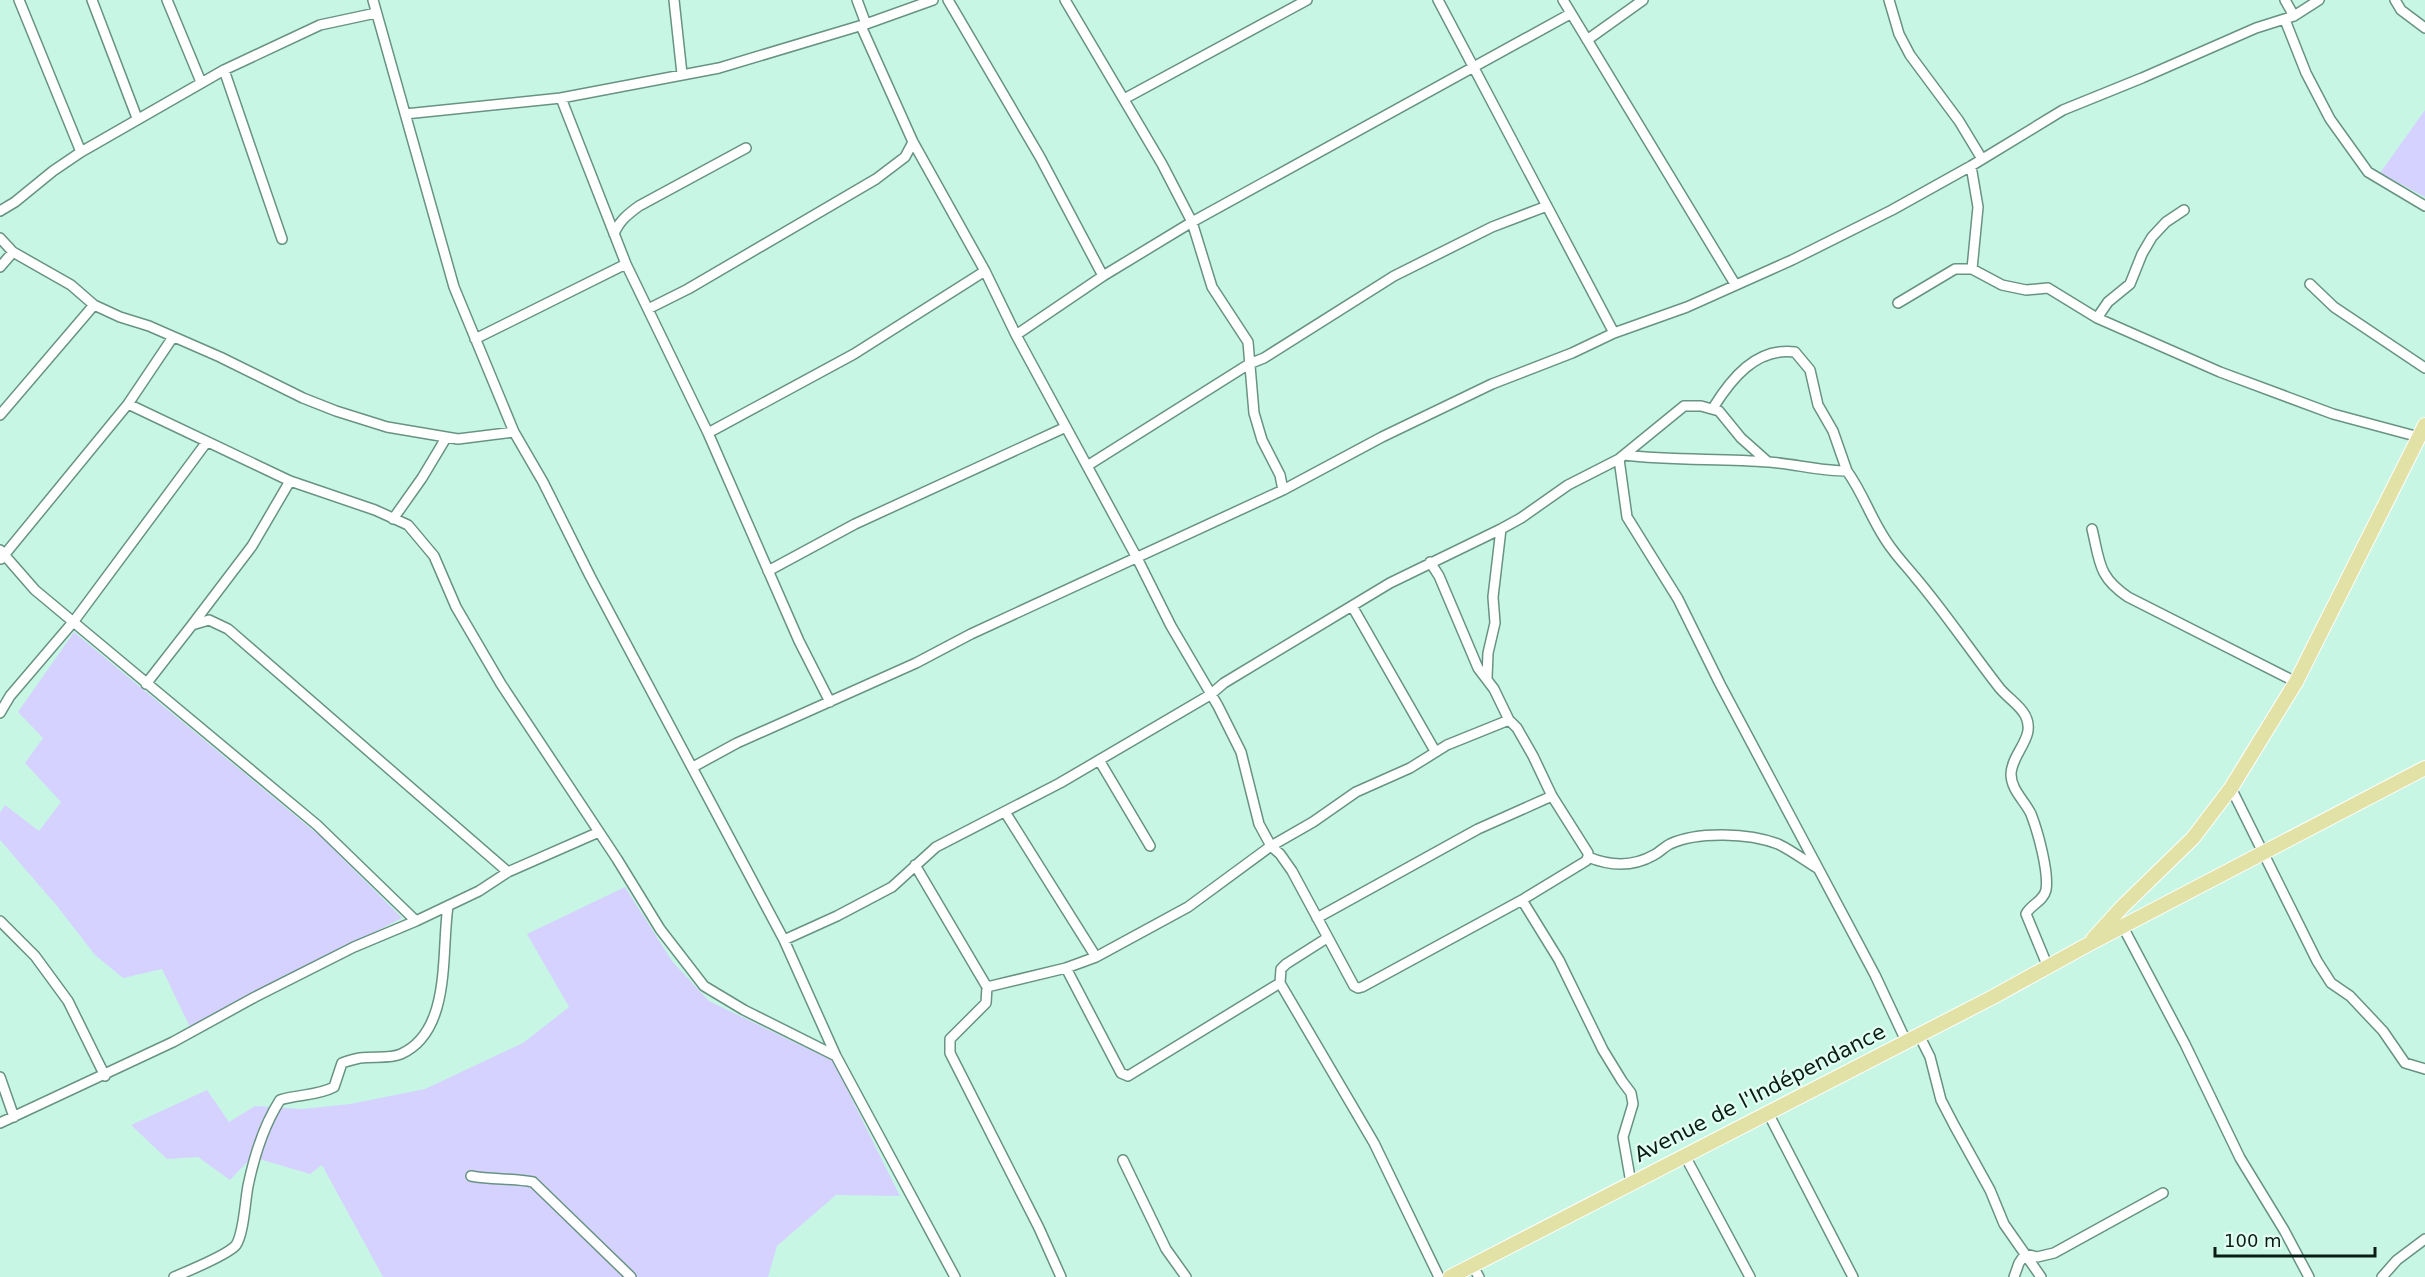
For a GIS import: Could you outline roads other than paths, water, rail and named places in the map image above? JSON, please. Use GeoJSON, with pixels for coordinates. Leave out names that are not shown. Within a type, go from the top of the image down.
{"type":"FeatureCollection","features":[{"type":"Feature","properties":{"kind":"main road"},"geometry":{"type":"LineString","coordinates":[[2087,945],[2122,907],[2193,838],[2231,788],[2296,682],[2422,431]]}},
{"type":"Feature","properties":{"kind":"main road","name":"Avenue de l'Indépendance"},"geometry":{"type":"LineString","coordinates":[[1450,1277],[1476,1271],[1630,1183],[1912,1038],[2425,768]]}},
{"type":"Feature","properties":{"kind":"street"},"geometry":{"type":"LineString","coordinates":[[19,0],[81,152]]}},
{"type":"Feature","properties":{"kind":"street"},"geometry":{"type":"LineString","coordinates":[[92,0],[137,118]]}},
{"type":"Feature","properties":{"kind":"street"},"geometry":{"type":"LineString","coordinates":[[167,0],[201,82]]}},
{"type":"Feature","properties":{"kind":"street"},"geometry":{"type":"LineString","coordinates":[[373,0],[454,287],[514,432],[784,939],[836,1056],[955,1277]]}},
{"type":"Feature","properties":{"kind":"street"},"geometry":{"type":"LineString","coordinates":[[674,0],[682,74]]}},
{"type":"Feature","properties":{"kind":"street"},"geometry":{"type":"LineString","coordinates":[[857,0],[863,25],[913,142],[985,271],[1171,626],[1218,706],[1241,752],[1259,824],[1271,846],[1292,871],[1354,986],[1358,988],[1522,900],[1586,861],[1588,857],[1588,853],[1552,795],[1517,728],[1509,720],[1487,678],[1478,668],[1439,576],[1430,562]]}},
{"type":"Feature","properties":{"kind":"street"},"geometry":{"type":"LineString","coordinates":[[405,114],[561,98],[719,68],[863,25],[933,0]]}},
{"type":"Feature","properties":{"kind":"street"},"geometry":{"type":"LineString","coordinates":[[948,0],[1040,157],[1103,276]]}},
{"type":"Feature","properties":{"kind":"street"},"geometry":{"type":"LineString","coordinates":[[1065,0],[1124,99],[1192,222],[1212,287],[1248,342],[1254,413],[1262,440],[1280,475],[1283,490]]}},
{"type":"Feature","properties":{"kind":"street"},"geometry":{"type":"LineString","coordinates":[[1124,99],[1307,0]]}},
{"type":"Feature","properties":{"kind":"street"},"geometry":{"type":"LineString","coordinates":[[1438,0],[1614,333]]}},
{"type":"Feature","properties":{"kind":"street"},"geometry":{"type":"LineString","coordinates":[[1563,0],[1735,284]]}},
{"type":"Feature","properties":{"kind":"street"},"geometry":{"type":"LineString","coordinates":[[1587,40],[1643,0]]}},
{"type":"Feature","properties":{"kind":"street"},"geometry":{"type":"LineString","coordinates":[[1889,0],[1899,34],[1910,55],[1959,121],[1982,159]]}},
{"type":"Feature","properties":{"kind":"street"},"geometry":{"type":"LineString","coordinates":[[2285,0],[2306,74],[2330,119],[2368,172],[2425,206]]}},
{"type":"Feature","properties":{"kind":"street"},"geometry":{"type":"LineString","coordinates":[[693,767],[737,743],[916,663],[971,634],[1283,490],[1382,437],[1466,397],[1614,333],[1687,307],[1792,260],[1892,210],[2080,102],[2142,78],[2256,28],[2289,18],[2319,0]]}},
{"type":"Feature","properties":{"kind":"street"},"geometry":{"type":"LineString","coordinates":[[2395,0],[2401,10],[2425,28]]}},
{"type":"Feature","properties":{"kind":"street"},"geometry":{"type":"LineString","coordinates":[[0,211],[81,152],[201,82],[320,25],[376,13]]}},
{"type":"Feature","properties":{"kind":"street"},"geometry":{"type":"LineString","coordinates":[[1016,334],[1103,276],[1192,222],[1570,14]]}},
{"type":"Feature","properties":{"kind":"street"},"geometry":{"type":"LineString","coordinates":[[224,70],[282,240]]}},
{"type":"Feature","properties":{"kind":"street"},"geometry":{"type":"LineString","coordinates":[[561,98],[626,264],[708,433],[768,571],[830,702]]}},
{"type":"Feature","properties":{"kind":"street"},"geometry":{"type":"LineString","coordinates":[[648,309],[688,289],[876,179],[905,157],[913,142]]}},
{"type":"Feature","properties":{"kind":"street"},"geometry":{"type":"LineString","coordinates":[[614,234],[625,216],[639,206],[746,148]]}},
{"type":"Feature","properties":{"kind":"street"},"geometry":{"type":"LineString","coordinates":[[1971,166],[1978,207],[1972,269]]}},
{"type":"Feature","properties":{"kind":"street"},"geometry":{"type":"LineString","coordinates":[[1087,466],[1394,276],[1492,227],[1547,206]]}},
{"type":"Feature","properties":{"kind":"street"},"geometry":{"type":"LineString","coordinates":[[2097,318],[2108,302],[2130,284],[2142,254],[2152,237],[2166,222],[2184,210]]}},
{"type":"Feature","properties":{"kind":"street"},"geometry":{"type":"LineString","coordinates":[[0,238],[12,252],[71,285],[94,304],[336,411],[387,427],[446,438],[474,439],[514,432]]}},
{"type":"Feature","properties":{"kind":"street"},"geometry":{"type":"LineString","coordinates":[[0,267],[12,252]]}},
{"type":"Feature","properties":{"kind":"street"},"geometry":{"type":"LineString","coordinates":[[475,339],[626,264]]}},
{"type":"Feature","properties":{"kind":"street"},"geometry":{"type":"LineString","coordinates":[[1898,303],[1955,269],[1972,269],[2002,285],[2026,290],[2048,288],[2097,318],[2220,372],[2298,402],[2383,429],[2422,431]]}},
{"type":"Feature","properties":{"kind":"street"},"geometry":{"type":"LineString","coordinates":[[708,433],[854,354],[985,271]]}},
{"type":"Feature","properties":{"kind":"street"},"geometry":{"type":"LineString","coordinates":[[2310,284],[2334,307],[2425,368]]}},
{"type":"Feature","properties":{"kind":"street"},"geometry":{"type":"LineString","coordinates":[[0,415],[94,304]]}},
{"type":"Feature","properties":{"kind":"street"},"geometry":{"type":"LineString","coordinates":[[173,337],[128,404],[1,556],[35,590],[317,825],[416,921]]}},
{"type":"Feature","properties":{"kind":"street"},"geometry":{"type":"LineString","coordinates":[[1713,408],[1740,370],[1766,356],[1785,351],[1795,352],[1810,370],[1818,405],[1833,431],[1847,471],[1857,484],[1879,531],[2001,690],[2025,715],[2029,728],[2027,739],[2016,754],[2011,776],[2016,791],[2030,813],[2043,865],[2046,890],[2038,904],[2029,909],[2026,914],[2048,967]]}},
{"type":"Feature","properties":{"kind":"street"},"geometry":{"type":"LineString","coordinates":[[128,404],[290,481],[408,525],[434,556],[456,607],[501,684],[660,929],[704,986],[744,1010],[836,1056]]}},
{"type":"Feature","properties":{"kind":"street"},"geometry":{"type":"LineString","coordinates":[[784,939],[837,916],[892,887],[936,847],[1099,760],[1210,695],[1224,683],[1352,606],[1430,562],[1521,518],[1568,485],[1621,457],[1684,406],[1713,408],[1719,411],[1741,438],[1768,462]]}},
{"type":"Feature","properties":{"kind":"street"},"geometry":{"type":"LineString","coordinates":[[768,571],[866,519],[1066,427]]}},
{"type":"Feature","properties":{"kind":"street"},"geometry":{"type":"LineString","coordinates":[[393,519],[422,478],[446,438]]}},
{"type":"Feature","properties":{"kind":"street"},"geometry":{"type":"LineString","coordinates":[[1641,442],[1653,457]]}},
{"type":"Feature","properties":{"kind":"street"},"geometry":{"type":"LineString","coordinates":[[0,713],[10,696],[74,621],[206,443]]}},
{"type":"Feature","properties":{"kind":"street"},"geometry":{"type":"LineString","coordinates":[[1621,457],[1768,462],[1813,470],[1847,471]]}},
{"type":"Feature","properties":{"kind":"street"},"geometry":{"type":"LineString","coordinates":[[1621,457],[1627,517],[1678,599],[1715,675],[1875,975],[1912,1038],[1929,1057],[1941,1100],[1990,1190],[2004,1224],[2041,1277]]}},
{"type":"Feature","properties":{"kind":"street"},"geometry":{"type":"LineString","coordinates":[[146,684],[252,546],[290,481]]}},
{"type":"Feature","properties":{"kind":"street"},"geometry":{"type":"LineString","coordinates":[[1487,678],[1488,653],[1495,623],[1493,597],[1501,528]]}},
{"type":"Feature","properties":{"kind":"street"},"geometry":{"type":"LineString","coordinates":[[2092,528],[2101,566],[2112,586],[2128,597],[2296,682]]}},
{"type":"Feature","properties":{"kind":"street"},"geometry":{"type":"LineString","coordinates":[[1352,606],[1435,751]]}},
{"type":"Feature","properties":{"kind":"street"},"geometry":{"type":"LineString","coordinates":[[192,625],[209,620],[228,629],[508,872]]}},
{"type":"Feature","properties":{"kind":"street"},"geometry":{"type":"LineString","coordinates":[[987,987],[1065,968],[1096,957],[1188,907],[1271,846],[1313,822],[1356,792],[1410,768],[1435,751],[1509,720]]}},
{"type":"Feature","properties":{"kind":"street"},"geometry":{"type":"LineString","coordinates":[[1099,760],[1150,846]]}},
{"type":"Feature","properties":{"kind":"street"},"geometry":{"type":"LineString","coordinates":[[2231,788],[2317,961],[2331,983],[2349,996],[2383,1030],[2405,1063],[2425,1069]]}},
{"type":"Feature","properties":{"kind":"street"},"geometry":{"type":"LineString","coordinates":[[1317,918],[1478,829],[1552,795]]}},
{"type":"Feature","properties":{"kind":"street"},"geometry":{"type":"LineString","coordinates":[[1005,812],[1096,957]]}},
{"type":"Feature","properties":{"kind":"street"},"geometry":{"type":"LineString","coordinates":[[0,1123],[105,1076],[354,947],[479,891],[508,872],[599,832]]}},
{"type":"Feature","properties":{"kind":"street"},"geometry":{"type":"LineString","coordinates":[[1588,857],[1617,865],[1653,856],[1670,844],[1726,835],[1758,838],[1780,845],[1819,869]]}},
{"type":"Feature","properties":{"kind":"street"},"geometry":{"type":"LineString","coordinates":[[915,865],[987,987],[986,1003],[950,1039],[950,1053],[1039,1228],[1061,1277]]}},
{"type":"Feature","properties":{"kind":"street"},"geometry":{"type":"LineString","coordinates":[[1522,900],[1559,960],[1603,1050],[1622,1082],[1632,1093],[1633,1104],[1623,1137],[1630,1183]]}},
{"type":"Feature","properties":{"kind":"street"},"geometry":{"type":"LineString","coordinates":[[174,1277],[223,1254],[236,1245],[256,1156],[270,1115],[280,1100],[292,1096],[322,1094],[334,1087],[342,1063],[359,1058],[400,1055],[420,1043],[434,1019],[442,985],[444,931],[448,906]]}},
{"type":"Feature","properties":{"kind":"street"},"geometry":{"type":"LineString","coordinates":[[0,921],[35,956],[68,1001],[105,1076]]}},
{"type":"Feature","properties":{"kind":"street"},"geometry":{"type":"LineString","coordinates":[[2123,927],[2185,1044],[2240,1158],[2284,1230],[2309,1277]]}},
{"type":"Feature","properties":{"kind":"street"},"geometry":{"type":"LineString","coordinates":[[1327,938],[1286,964],[1281,969],[1280,983],[1374,1143],[1439,1277]]}},
{"type":"Feature","properties":{"kind":"street"},"geometry":{"type":"LineString","coordinates":[[1065,968],[1121,1073],[1128,1076],[1260,998],[1280,983]]}},
{"type":"Feature","properties":{"kind":"street"},"geometry":{"type":"LineString","coordinates":[[0,1077],[14,1117]]}},
{"type":"Feature","properties":{"kind":"street"},"geometry":{"type":"LineString","coordinates":[[1768,1113],[1852,1277]]}},
{"type":"Feature","properties":{"kind":"street"},"geometry":{"type":"LineString","coordinates":[[1685,1156],[1750,1277]]}},
{"type":"Feature","properties":{"kind":"street"},"geometry":{"type":"LineString","coordinates":[[1123,1160],[1166,1249],[1186,1277]]}},
{"type":"Feature","properties":{"kind":"street"},"geometry":{"type":"LineString","coordinates":[[471,1176],[490,1180],[514,1178],[533,1182],[630,1277]]}},
{"type":"Feature","properties":{"kind":"street"},"geometry":{"type":"LineString","coordinates":[[2025,1254],[2037,1257],[2054,1253],[2163,1193]]}},
{"type":"Feature","properties":{"kind":"street"},"geometry":{"type":"LineString","coordinates":[[2382,1277],[2397,1260],[2425,1239]]}},
{"type":"Feature","properties":{"kind":"street"},"geometry":{"type":"LineString","coordinates":[[2014,1277],[2025,1254]]}}]}
